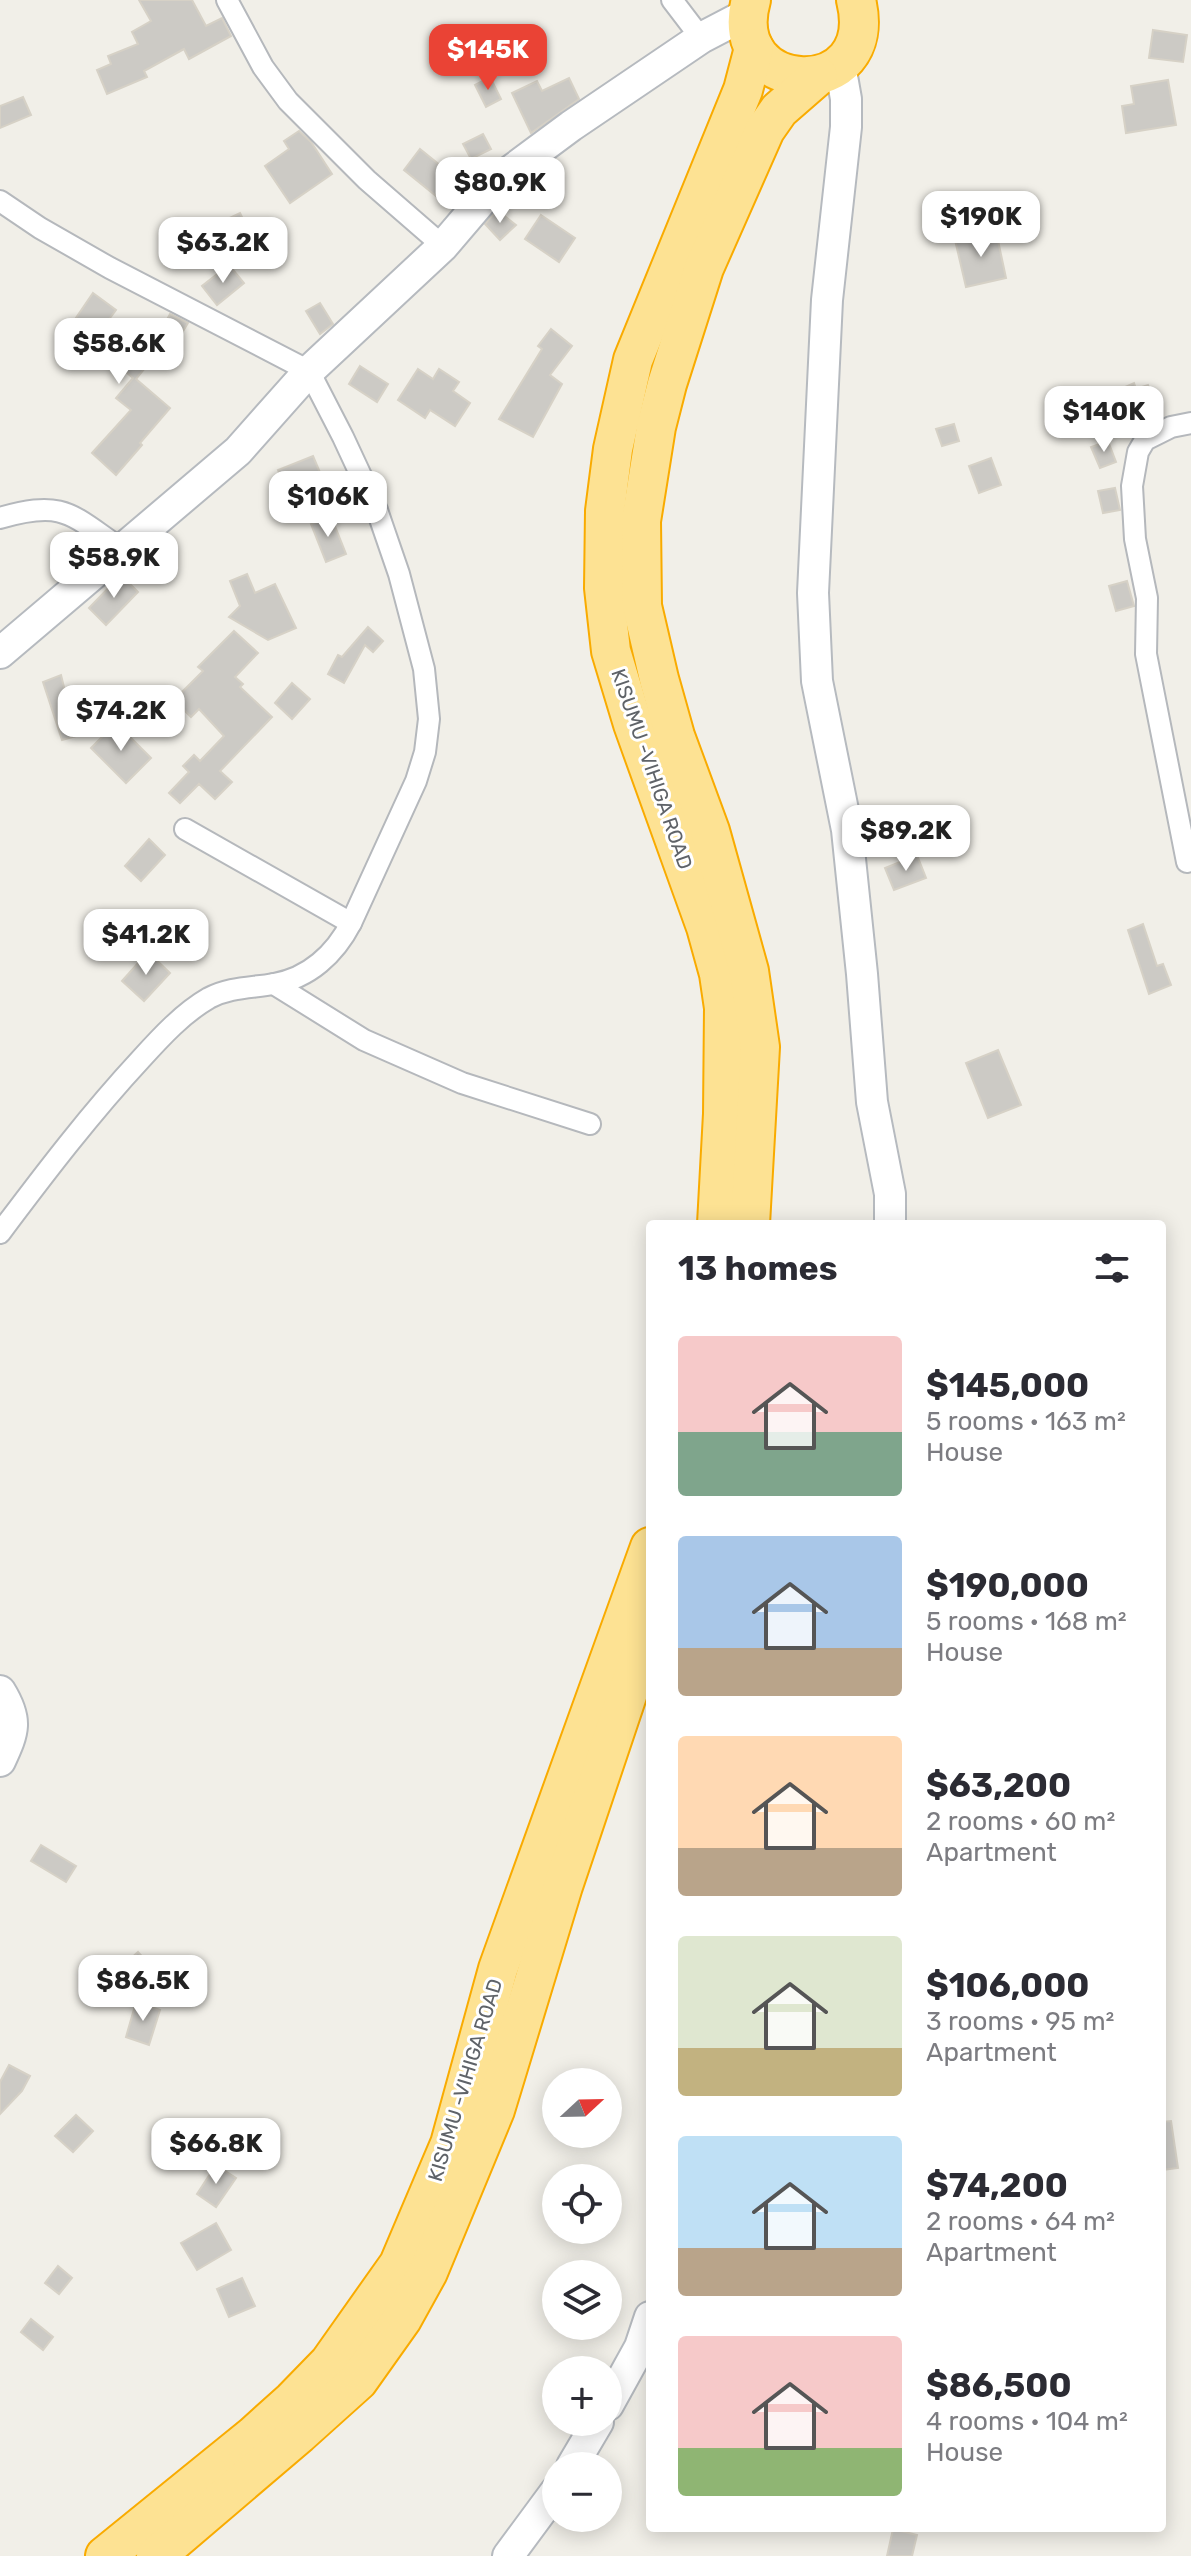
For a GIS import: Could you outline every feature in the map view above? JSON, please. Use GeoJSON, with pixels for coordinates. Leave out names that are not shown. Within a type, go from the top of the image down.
{"type":"FeatureCollection","features":[{"type":"Feature","properties":{"kind":"highway","name":"KISUMU -VIHIGA ROAD"},"geometry":{"type":"LineString","coordinates":[[750,1220],[760,1047],[749,971],[710,831],[675,736],[659,679],[642,606],[641,521],[659,413],[704,268],[765,130],[779,110],[850,54],[859,36],[861,17],[856,0]]}},
{"type":"Feature","properties":{"kind":"highway","name":"KISUMU -VIHIGA ROAD"},"geometry":{"type":"LineString","coordinates":[[717,1220],[724,1008],[719,974],[706,927],[633,724],[611,651],[604,588],[605,511],[613,449],[633,360],[737,105],[751,21]]}},
{"type":"Feature","properties":{"kind":"highway"},"geometry":{"type":"LineString","coordinates":[[751,21],[765,62],[779,72],[798,78],[829,70]]}},
{"type":"Feature","properties":{"kind":"highway","name":"KISUMU -VIHIGA ROAD"},"geometry":{"type":"LineString","coordinates":[[105,2556],[293,2400],[329,2363],[399,2264],[450,2144],[498,1969],[646,1558]]}},
{"type":"Feature","properties":{"kind":"highway","name":"KISUMU -VIHIGA ROAD"},"geometry":{"type":"LineString","coordinates":[[156,2556],[358,2381],[402,2319],[428,2272],[495,2110],[563,1886],[646,1639]]}},
{"type":"Feature","properties":{"kind":"street"},"geometry":{"type":"LineString","coordinates":[[227,0],[263,67],[288,101],[367,180],[443,246]]}},
{"type":"Feature","properties":{"kind":"street"},"geometry":{"type":"LineString","coordinates":[[672,0],[701,38]]}},
{"type":"Feature","properties":{"kind":"street"},"geometry":{"type":"LineString","coordinates":[[0,653],[238,451],[309,371],[443,246],[501,178],[571,126],[701,38],[751,21]]}},
{"type":"Feature","properties":{"kind":"street"},"geometry":{"type":"LineString","coordinates":[[829,70],[846,99],[846,127],[827,300],[813,608],[817,681],[847,830],[872,1102],[890,1194],[890,1220]]}},
{"type":"Feature","properties":{"kind":"street"},"geometry":{"type":"LineString","coordinates":[[0,201],[110,268],[309,371],[377,510],[399,574],[424,669],[429,719],[425,752],[416,781],[343,940],[329,957],[294,979],[221,992],[191,1010],[122,1079],[62,1150],[0,1233]]}},
{"type":"Feature","properties":{"kind":"street"},"geometry":{"type":"LineString","coordinates":[[1187,862],[1146,654],[1147,598],[1135,539],[1132,486],[1138,452],[1145,440],[1171,427],[1191,423]]}},
{"type":"Feature","properties":{"kind":"street"},"geometry":{"type":"LineString","coordinates":[[0,518],[34,508],[68,513],[123,550]]}},
{"type":"Feature","properties":{"kind":"street"},"geometry":{"type":"LineString","coordinates":[[185,829],[351,923]]}},
{"type":"Feature","properties":{"kind":"street"},"geometry":{"type":"LineString","coordinates":[[274,984],[364,1040],[462,1083],[590,1124]]}},
{"type":"Feature","properties":{"kind":"street"},"geometry":{"type":"LineString","coordinates":[[0,1691],[13,1717],[13,1734],[0,1761]]}},
{"type":"Feature","properties":{"kind":"street"},"geometry":{"type":"LineString","coordinates":[[622,2380],[646,2329]]}},
{"type":"Feature","properties":{"kind":"street"},"geometry":{"type":"LineString","coordinates":[[508,2556],[542,2510]]}},
{"type":"Feature","properties":{"kind":"building"},"geometry":{"type":"Polygon","coordinates":[[[139,0],[192,0],[206,26],[222,18],[231,36],[189,59],[184,49],[144,71],[147,77],[107,94],[97,70],[111,64],[108,56],[138,44],[132,32],[151,21],[139,0]]]}},
{"type":"Feature","properties":{"kind":"building"},"geometry":{"type":"Polygon","coordinates":[[[1153,30],[1187,35],[1183,62],[1149,58],[1153,30]]]}},
{"type":"Feature","properties":{"kind":"building"},"geometry":{"type":"Polygon","coordinates":[[[490,77],[501,99],[486,107],[475,85],[490,77]]]}},
{"type":"Feature","properties":{"kind":"building"},"geometry":{"type":"Polygon","coordinates":[[[569,78],[579,99],[531,133],[512,93],[537,81],[542,91],[569,78]]]}},
{"type":"Feature","properties":{"kind":"building"},"geometry":{"type":"Polygon","coordinates":[[[1168,80],[1176,125],[1126,133],[1122,106],[1134,104],[1131,86],[1168,80]]]}},
{"type":"Feature","properties":{"kind":"building"},"geometry":{"type":"Polygon","coordinates":[[[23,97],[31,115],[0,128],[0,106],[23,97]]]}},
{"type":"Feature","properties":{"kind":"building"},"geometry":{"type":"Polygon","coordinates":[[[299,131],[311,142],[332,174],[290,203],[265,166],[289,149],[284,141],[299,131]]]}},
{"type":"Feature","properties":{"kind":"building"},"geometry":{"type":"Polygon","coordinates":[[[483,134],[491,149],[471,159],[463,144],[483,134]]]}},
{"type":"Feature","properties":{"kind":"building"},"geometry":{"type":"Polygon","coordinates":[[[420,149],[462,183],[446,204],[404,170],[420,149]]]}},
{"type":"Feature","properties":{"kind":"building"},"geometry":{"type":"Polygon","coordinates":[[[497,210],[516,225],[500,240],[485,224],[497,210]]]}},
{"type":"Feature","properties":{"kind":"building"},"geometry":{"type":"Polygon","coordinates":[[[240,213],[258,251],[240,260],[221,222],[240,213]]]}},
{"type":"Feature","properties":{"kind":"building"},"geometry":{"type":"Polygon","coordinates":[[[541,215],[575,238],[559,262],[525,239],[541,215]]]}},
{"type":"Feature","properties":{"kind":"building"},"geometry":{"type":"Polygon","coordinates":[[[996,231],[1006,278],[966,287],[955,240],[996,231]]]}},
{"type":"Feature","properties":{"kind":"building"},"geometry":{"type":"Polygon","coordinates":[[[229,265],[244,283],[217,305],[202,286],[229,265]]]}},
{"type":"Feature","properties":{"kind":"building"},"geometry":{"type":"Polygon","coordinates":[[[93,293],[116,310],[107,322],[121,332],[113,342],[145,368],[136,379],[170,408],[116,475],[92,453],[131,410],[116,398],[133,378],[105,354],[103,357],[67,331],[93,293]]]}},
{"type":"Feature","properties":{"kind":"building"},"geometry":{"type":"Polygon","coordinates":[[[320,303],[333,324],[320,334],[306,311],[320,303]]]}},
{"type":"Feature","properties":{"kind":"building"},"geometry":{"type":"Polygon","coordinates":[[[170,314],[188,323],[174,346],[158,336],[170,314]]]}},
{"type":"Feature","properties":{"kind":"building"},"geometry":{"type":"Polygon","coordinates":[[[551,329],[572,346],[550,375],[562,384],[533,437],[499,419],[542,349],[538,346],[551,329]]]}},
{"type":"Feature","properties":{"kind":"building"},"geometry":{"type":"Polygon","coordinates":[[[360,366],[388,384],[377,402],[349,384],[360,366]]]}},
{"type":"Feature","properties":{"kind":"building"},"geometry":{"type":"Polygon","coordinates":[[[418,369],[433,379],[439,369],[459,382],[453,391],[470,403],[455,426],[430,410],[425,418],[398,400],[418,369]]]}},
{"type":"Feature","properties":{"kind":"building"},"geometry":{"type":"Polygon","coordinates":[[[1134,383],[1136,389],[1148,385],[1154,402],[1139,407],[1139,410],[1066,415],[1066,413],[1134,383]]]}},
{"type":"Feature","properties":{"kind":"building"},"geometry":{"type":"Polygon","coordinates":[[[954,424],[959,441],[942,446],[936,429],[954,424]]]}},
{"type":"Feature","properties":{"kind":"building"},"geometry":{"type":"Polygon","coordinates":[[[1108,441],[1116,462],[1100,468],[1091,447],[1108,441]]]}},
{"type":"Feature","properties":{"kind":"building"},"geometry":{"type":"Polygon","coordinates":[[[313,456],[324,482],[289,497],[278,470],[313,456]]]}},
{"type":"Feature","properties":{"kind":"building"},"geometry":{"type":"Polygon","coordinates":[[[991,458],[1001,485],[979,493],[969,466],[991,458]]]}},
{"type":"Feature","properties":{"kind":"building"},"geometry":{"type":"Polygon","coordinates":[[[1115,488],[1120,510],[1103,513],[1098,491],[1115,488]]]}},
{"type":"Feature","properties":{"kind":"building"},"geometry":{"type":"Polygon","coordinates":[[[331,516],[346,554],[326,562],[311,524],[331,516]]]}},
{"type":"Feature","properties":{"kind":"building"},"geometry":{"type":"Polygon","coordinates":[[[247,574],[255,593],[275,584],[296,628],[268,640],[229,617],[240,606],[230,581],[247,574]]]}},
{"type":"Feature","properties":{"kind":"building"},"geometry":{"type":"Polygon","coordinates":[[[121,575],[138,592],[106,625],[89,608],[121,575]]]}},
{"type":"Feature","properties":{"kind":"building"},"geometry":{"type":"Polygon","coordinates":[[[1127,581],[1134,606],[1116,611],[1109,586],[1127,581]]]}},
{"type":"Feature","properties":{"kind":"building"},"geometry":{"type":"Polygon","coordinates":[[[368,627],[383,641],[373,652],[365,645],[344,683],[328,674],[338,655],[342,657],[368,627]]]}},
{"type":"Feature","properties":{"kind":"building"},"geometry":{"type":"Polygon","coordinates":[[[234,631],[258,653],[235,677],[243,684],[240,687],[272,717],[220,771],[232,782],[215,799],[199,784],[180,803],[169,793],[189,772],[183,766],[194,755],[200,761],[224,736],[199,709],[191,717],[174,700],[203,671],[198,667],[234,631]]]}},
{"type":"Feature","properties":{"kind":"building"},"geometry":{"type":"Polygon","coordinates":[[[61,675],[76,736],[62,740],[43,682],[61,675]]]}},
{"type":"Feature","properties":{"kind":"building"},"geometry":{"type":"Polygon","coordinates":[[[292,683],[310,699],[292,719],[275,703],[292,683]]]}},
{"type":"Feature","properties":{"kind":"building"},"geometry":{"type":"Polygon","coordinates":[[[116,723],[151,758],[126,783],[91,748],[116,723]]]}},
{"type":"Feature","properties":{"kind":"building"},"geometry":{"type":"Polygon","coordinates":[[[149,839],[165,855],[141,881],[125,866],[149,839]]]}},
{"type":"Feature","properties":{"kind":"building"},"geometry":{"type":"Polygon","coordinates":[[[917,855],[926,878],[894,890],[885,868],[917,855]]]}},
{"type":"Feature","properties":{"kind":"building"},"geometry":{"type":"Polygon","coordinates":[[[1143,924],[1157,966],[1163,964],[1171,985],[1149,994],[1128,930],[1143,924]]]}},
{"type":"Feature","properties":{"kind":"building"},"geometry":{"type":"Polygon","coordinates":[[[148,952],[170,973],[144,1001],[122,981],[148,952]]]}},
{"type":"Feature","properties":{"kind":"building"},"geometry":{"type":"Polygon","coordinates":[[[998,1050],[1021,1105],[988,1118],[966,1063],[998,1050]]]}},
{"type":"Feature","properties":{"kind":"building"},"geometry":{"type":"Polygon","coordinates":[[[41,1845],[76,1866],[66,1882],[31,1861],[41,1845]]]}},
{"type":"Feature","properties":{"kind":"building"},"geometry":{"type":"Polygon","coordinates":[[[138,1952],[153,1969],[122,1998],[113,1977],[103,1994],[83,1981],[96,1960],[116,1972],[138,1952]]]}},
{"type":"Feature","properties":{"kind":"building"},"geometry":{"type":"Polygon","coordinates":[[[136,2002],[160,2010],[149,2045],[126,2037],[136,2002]]]}},
{"type":"Feature","properties":{"kind":"building"},"geometry":{"type":"Polygon","coordinates":[[[9,2065],[30,2076],[22,2091],[0,2114],[0,2082],[9,2065]]]}},
{"type":"Feature","properties":{"kind":"building"},"geometry":{"type":"Polygon","coordinates":[[[76,2115],[93,2131],[73,2152],[55,2136],[76,2115]]]}},
{"type":"Feature","properties":{"kind":"building"},"geometry":{"type":"Polygon","coordinates":[[[1171,2121],[1178,2168],[1166,2170],[1166,2122],[1171,2121]]]}},
{"type":"Feature","properties":{"kind":"building"},"geometry":{"type":"Polygon","coordinates":[[[216,2165],[236,2178],[216,2207],[197,2194],[216,2165]]]}},
{"type":"Feature","properties":{"kind":"building"},"geometry":{"type":"Polygon","coordinates":[[[216,2223],[231,2250],[197,2270],[181,2243],[216,2223]]]}},
{"type":"Feature","properties":{"kind":"building"},"geometry":{"type":"Polygon","coordinates":[[[58,2266],[72,2278],[59,2294],[45,2283],[58,2266]]]}},
{"type":"Feature","properties":{"kind":"building"},"geometry":{"type":"Polygon","coordinates":[[[242,2278],[255,2306],[229,2317],[217,2289],[242,2278]]]}},
{"type":"Feature","properties":{"kind":"building"},"geometry":{"type":"Polygon","coordinates":[[[31,2319],[53,2337],[43,2350],[21,2332],[31,2319]]]}},
{"type":"Feature","properties":{"kind":"building"},"geometry":{"type":"Polygon","coordinates":[[[892,2532],[917,2535],[912,2556],[887,2556],[892,2532]]]}}]}
